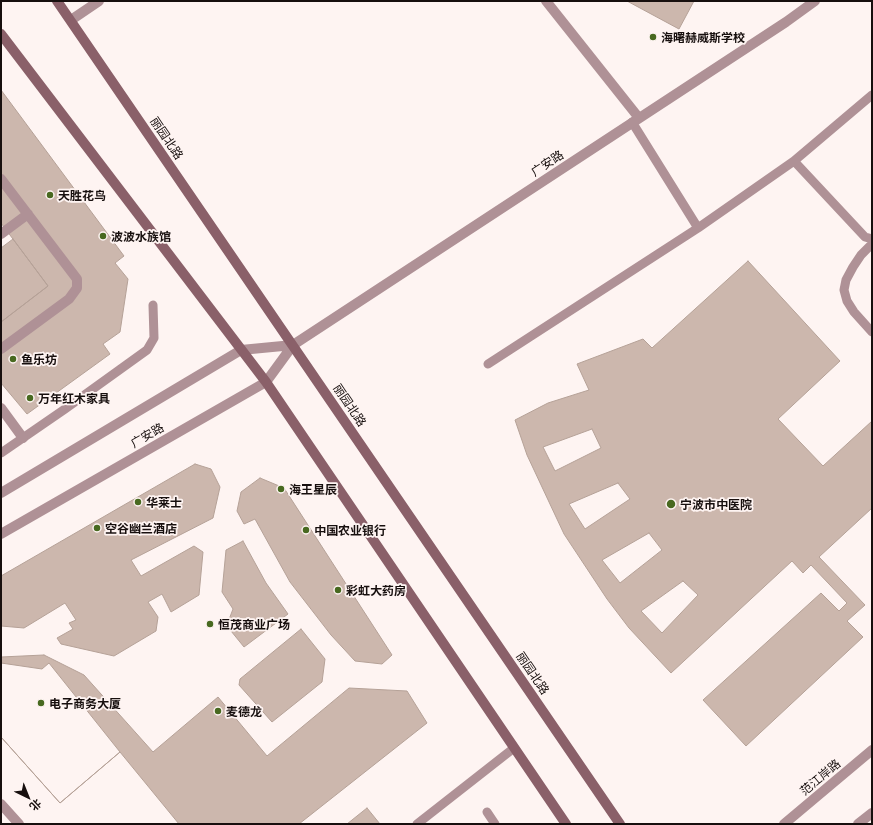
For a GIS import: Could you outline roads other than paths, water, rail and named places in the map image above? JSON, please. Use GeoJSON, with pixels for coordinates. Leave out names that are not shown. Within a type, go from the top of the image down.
{"type":"FeatureCollection","features":[{"type":"Feature","properties":{"kind":"main road","name":"丽园北路"},"geometry":{"type":"LineString","coordinates":[[57,1],[620,824]]}},
{"type":"Feature","properties":{"kind":"main road"},"geometry":{"type":"LineString","coordinates":[[1,34],[266,382],[566,824]]}},
{"type":"Feature","properties":{"kind":"street"},"geometry":{"type":"LineString","coordinates":[[71,20],[99,1]]}},
{"type":"Feature","properties":{"kind":"street"},"geometry":{"type":"LineString","coordinates":[[546,1],[635,120]]}},
{"type":"Feature","properties":{"kind":"street","name":"广安路"},"geometry":{"type":"LineString","coordinates":[[1,534],[266,382],[293,345],[786,22],[815,1]]}},
{"type":"Feature","properties":{"kind":"street"},"geometry":{"type":"LineString","coordinates":[[1,179],[78,279],[77,288],[69,299],[1,349]]}},
{"type":"Feature","properties":{"kind":"street"},"geometry":{"type":"LineString","coordinates":[[1,234],[28,214]]}},
{"type":"Feature","properties":{"kind":"street","name":"广安路"},"geometry":{"type":"LineString","coordinates":[[1,493],[241,350],[293,345]]}},
{"type":"Feature","properties":{"kind":"street"},"geometry":{"type":"LineString","coordinates":[[1,408],[24,438]]}},
{"type":"Feature","properties":{"kind":"street","name":"范江岸路"},"geometry":{"type":"LineString","coordinates":[[784,824],[872,750]]}},
{"type":"Feature","properties":{"kind":"street"},"geometry":{"type":"LineString","coordinates":[[1,804],[19,824]]}},
{"type":"Feature","properties":{"kind":"street"},"geometry":{"type":"LineString","coordinates":[[858,824],[872,813]]}},
{"type":"Feature","properties":{"kind":"lane"},"geometry":{"type":"LineString","coordinates":[[488,364],[698,228],[794,161],[872,95]]}},
{"type":"Feature","properties":{"kind":"lane"},"geometry":{"type":"LineString","coordinates":[[635,120],[698,228]]}},
{"type":"Feature","properties":{"kind":"lane"},"geometry":{"type":"LineString","coordinates":[[794,161],[865,237],[872,240]]}},
{"type":"Feature","properties":{"kind":"lane"},"geometry":{"type":"LineString","coordinates":[[872,244],[861,255],[853,267],[846,280],[844,290],[850,306],[872,332]]}},
{"type":"Feature","properties":{"kind":"lane"},"geometry":{"type":"LineString","coordinates":[[1,453],[147,350],[154,338],[154,305]]}},
{"type":"Feature","properties":{"kind":"lane"},"geometry":{"type":"LineString","coordinates":[[417,824],[429,820],[514,748]]}},
{"type":"Feature","properties":{"kind":"lane"},"geometry":{"type":"LineString","coordinates":[[487,812],[494,824]]}},
{"type":"Feature","properties":{"kind":"place","name":"海曙赫威斯学校"},"geometry":{"type":"Point","coordinates":[653,37]}},
{"type":"Feature","properties":{"kind":"place","name":"天胜花鸟"},"geometry":{"type":"Point","coordinates":[50,195]}},
{"type":"Feature","properties":{"kind":"place","name":"波波水族馆"},"geometry":{"type":"Point","coordinates":[103,236]}},
{"type":"Feature","properties":{"kind":"place","name":"鱼乐坊"},"geometry":{"type":"Point","coordinates":[13,359]}},
{"type":"Feature","properties":{"kind":"place","name":"万年红木家具"},"geometry":{"type":"Point","coordinates":[30,398]}},
{"type":"Feature","properties":{"kind":"place","name":"海王星辰"},"geometry":{"type":"Point","coordinates":[281,489]}},
{"type":"Feature","properties":{"kind":"place","name":"华莱士"},"geometry":{"type":"Point","coordinates":[138,502]}},
{"type":"Feature","properties":{"kind":"place","name":"宁波市中医院"},"geometry":{"type":"Point","coordinates":[671,504]}},
{"type":"Feature","properties":{"kind":"place","name":"空谷幽兰酒店"},"geometry":{"type":"Point","coordinates":[97,528]}},
{"type":"Feature","properties":{"kind":"place","name":"中国农业银行"},"geometry":{"type":"Point","coordinates":[306,530]}},
{"type":"Feature","properties":{"kind":"place","name":"彩虹大药房"},"geometry":{"type":"Point","coordinates":[338,590]}},
{"type":"Feature","properties":{"kind":"place","name":"恒茂商业广场"},"geometry":{"type":"Point","coordinates":[210,624]}},
{"type":"Feature","properties":{"kind":"place","name":"电子商务大厦"},"geometry":{"type":"Point","coordinates":[41,703]}},
{"type":"Feature","properties":{"kind":"place","name":"麦德龙"},"geometry":{"type":"Point","coordinates":[218,711]}}]}
